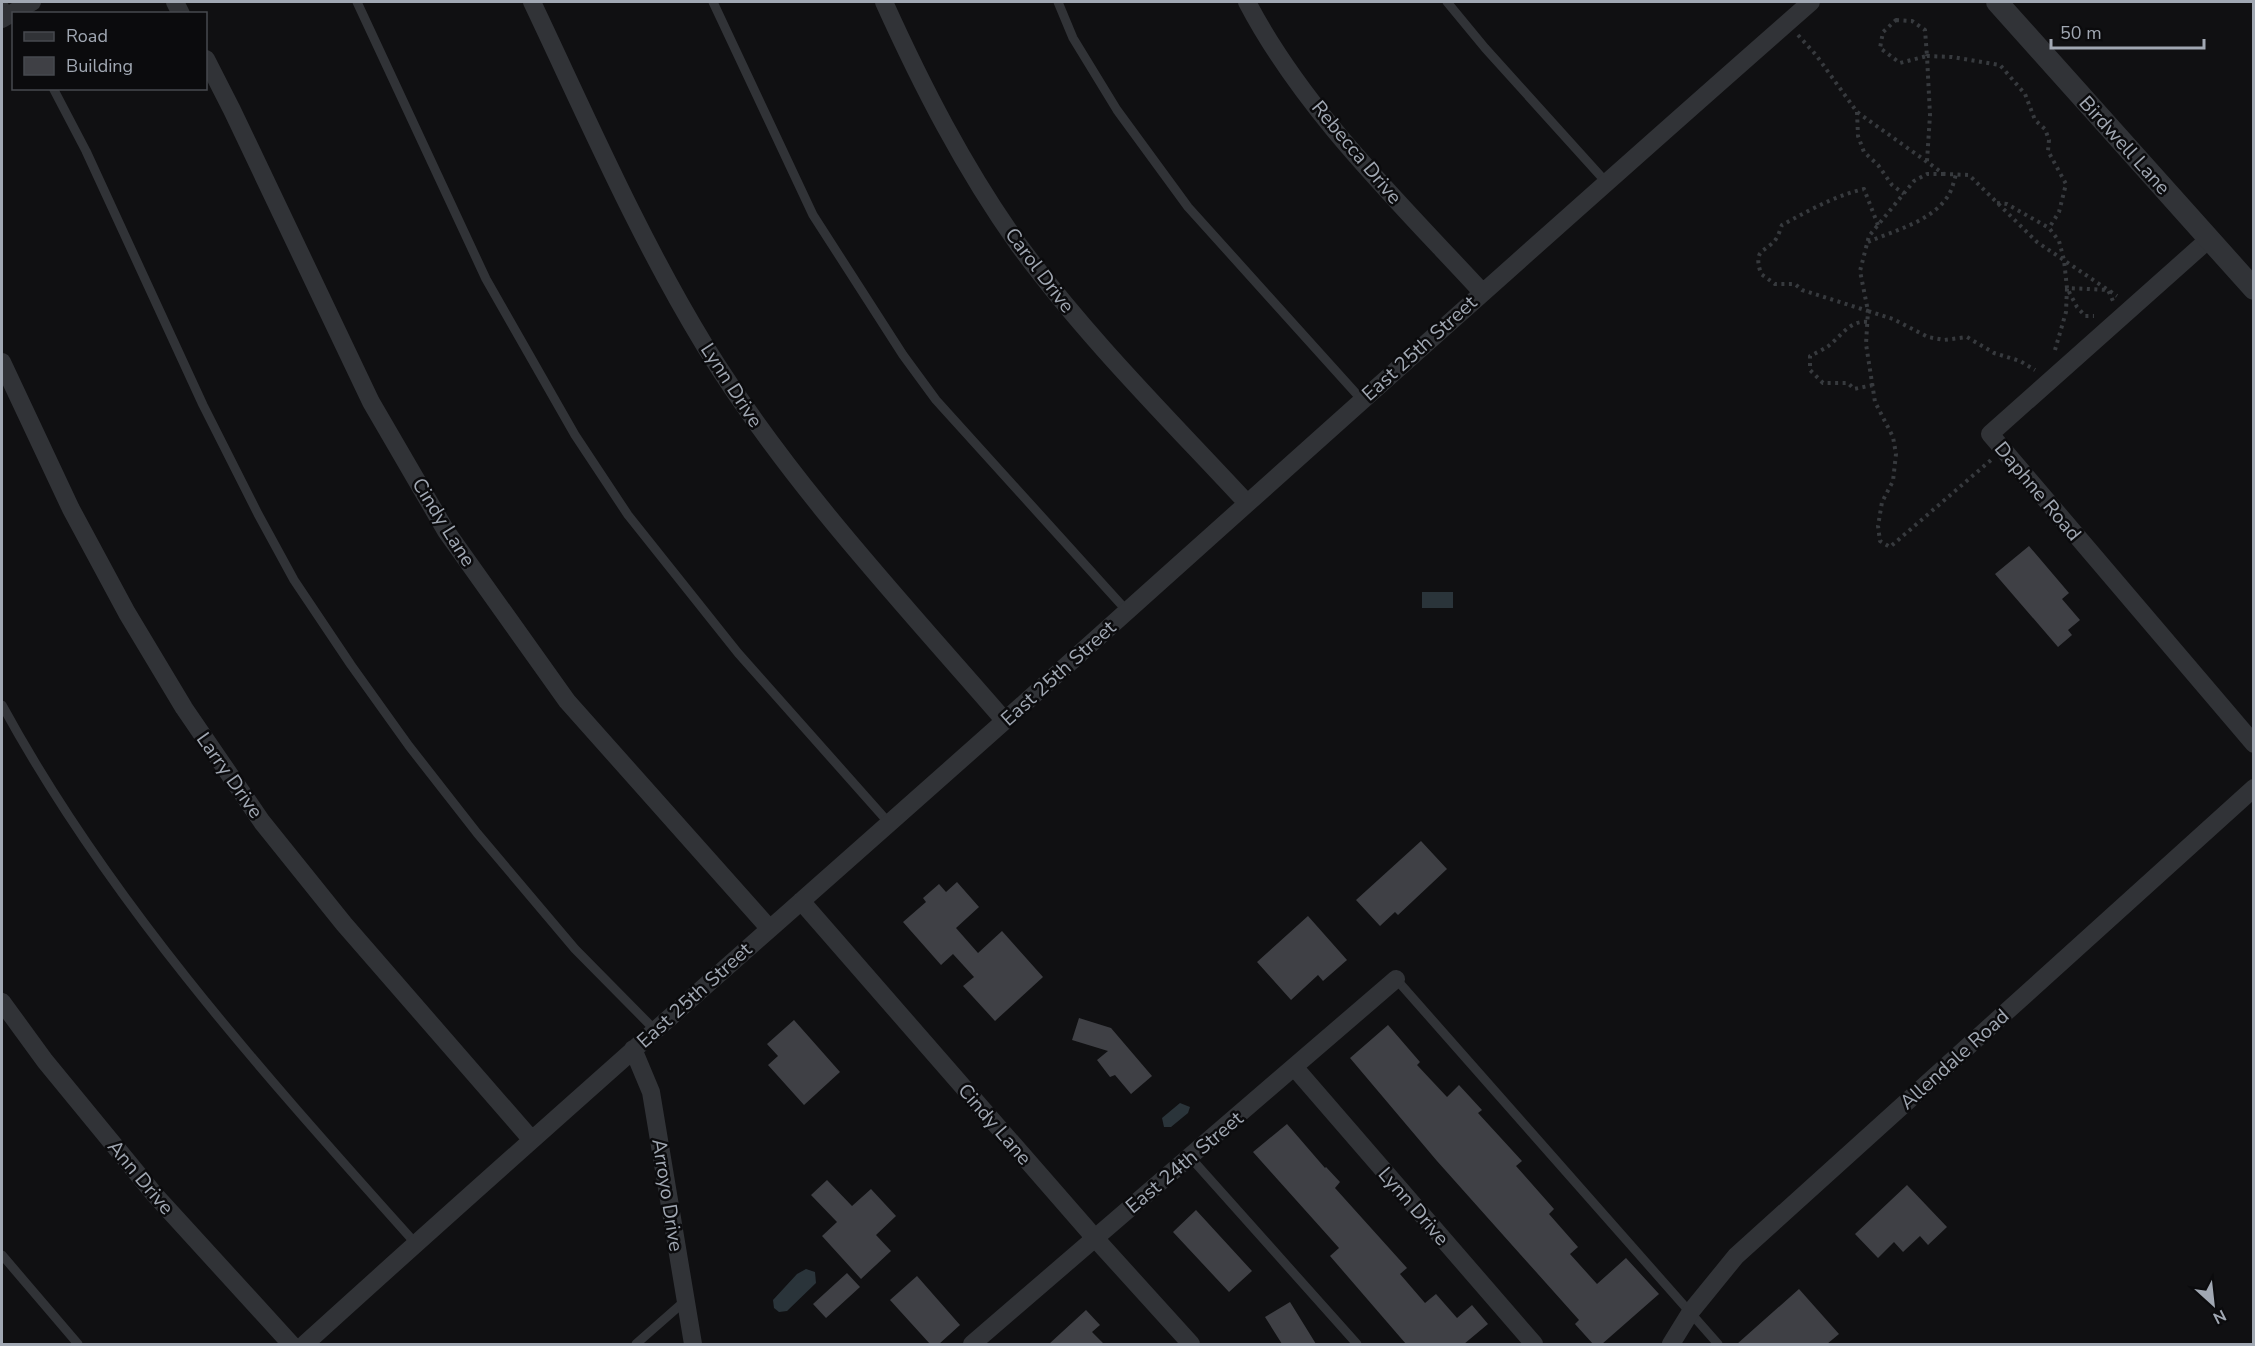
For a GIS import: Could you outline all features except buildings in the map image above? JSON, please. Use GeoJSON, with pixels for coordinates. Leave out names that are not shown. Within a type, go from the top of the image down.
{"type":"FeatureCollection","features":[{"type":"Feature","properties":{"kind":"street"},"geometry":{"type":"LineString","coordinates":[[6,14],[32,2]]}},
{"type":"Feature","properties":{"kind":"street","name":"Lynn Drive"},"geometry":{"type":"LineString","coordinates":[[532,2],[647,246],[711,356],[766,437],[827,516],[1004,720]]}},
{"type":"Feature","properties":{"kind":"street","name":"Carol Drive"},"geometry":{"type":"LineString","coordinates":[[884,2],[918,78],[965,164],[1018,243],[1080,322],[1247,503]]}},
{"type":"Feature","properties":{"kind":"street","name":"Rebecca Drive"},"geometry":{"type":"LineString","coordinates":[[1247,2],[1264,35],[1340,138],[1482,292]]}},
{"type":"Feature","properties":{"kind":"street","name":"East 25th Street"},"geometry":{"type":"LineString","coordinates":[[305,1344],[531,1139],[1811,2]]}},
{"type":"Feature","properties":{"kind":"street","name":"Birdwell Lane"},"geometry":{"type":"LineString","coordinates":[[1997,2],[2253,289]]}},
{"type":"Feature","properties":{"kind":"street","name":"Cindy Lane"},"geometry":{"type":"LineString","coordinates":[[207,61],[371,402],[446,531],[567,701],[769,928]]}},
{"type":"Feature","properties":{"kind":"street","name":"Daphne Road"},"geometry":{"type":"LineString","coordinates":[[2209,239],[2133,306],[2113,313],[2056,375],[1990,434],[2253,744]]}},
{"type":"Feature","properties":{"kind":"street","name":"Larry Drive"},"geometry":{"type":"LineString","coordinates":[[2,362],[71,509],[184,708],[262,822],[344,924],[531,1139]]}},
{"type":"Feature","properties":{"kind":"street","name":"Allendale Road"},"geometry":{"type":"LineString","coordinates":[[1671,1344],[1690,1313],[1736,1256],[2253,788]]}},
{"type":"Feature","properties":{"kind":"street","name":"Cindy Lane"},"geometry":{"type":"LineString","coordinates":[[801,901],[1094,1238],[1191,1344]]}},
{"type":"Feature","properties":{"kind":"street","name":"East 24th Street"},"geometry":{"type":"LineString","coordinates":[[972,1344],[1396,980]]}},
{"type":"Feature","properties":{"kind":"street","name":"Ann Drive"},"geometry":{"type":"LineString","coordinates":[[2,1002],[45,1061],[155,1195],[291,1344]]}},
{"type":"Feature","properties":{"kind":"street","name":"Arroyo Drive"},"geometry":{"type":"LineString","coordinates":[[633,1049],[651,1092],[693,1344]]}},
{"type":"Feature","properties":{"kind":"street","name":"Lynn Drive"},"geometry":{"type":"LineString","coordinates":[[1295,1068],[1534,1344]]}},
{"type":"Feature","properties":{"kind":"lane"},"geometry":{"type":"LineString","coordinates":[[357,2],[486,279],[575,435],[628,515],[738,653],[889,823]]}},
{"type":"Feature","properties":{"kind":"lane"},"geometry":{"type":"LineString","coordinates":[[713,2],[813,215],[903,355],[936,400],[1127,611]]}},
{"type":"Feature","properties":{"kind":"lane"},"geometry":{"type":"LineString","coordinates":[[1058,2],[1073,38],[1117,110],[1188,207],[1362,400]]}},
{"type":"Feature","properties":{"kind":"lane"},"geometry":{"type":"LineString","coordinates":[[1447,2],[1485,48],[1606,182]]}},
{"type":"Feature","properties":{"kind":"lane"},"geometry":{"type":"LineString","coordinates":[[54,90],[86,151],[202,405],[294,580],[408,747],[575,949],[655,1030]]}},
{"type":"Feature","properties":{"kind":"lane"},"geometry":{"type":"LineString","coordinates":[[2,705],[24,746],[78,834],[142,922],[263,1071],[416,1244]]}},
{"type":"Feature","properties":{"kind":"lane"},"geometry":{"type":"LineString","coordinates":[[1396,980],[1718,1344]]}},
{"type":"Feature","properties":{"kind":"lane"},"geometry":{"type":"LineString","coordinates":[[1190,1156],[1357,1344]]}},
{"type":"Feature","properties":{"kind":"lane"},"geometry":{"type":"LineString","coordinates":[[2,1255],[78,1344]]}},
{"type":"Feature","properties":{"kind":"lane"},"geometry":{"type":"LineString","coordinates":[[636,1344],[686,1300]]}},
{"type":"Feature","properties":{"kind":"path"},"geometry":{"type":"LineString","coordinates":[[1927,161],[1930,115],[1927,56],[1925,30],[1912,21],[1896,20],[1883,32],[1880,48],[1900,63],[1927,56],[1952,57],[2000,65],[2025,94],[2035,120],[2045,129],[2049,140],[2048,151],[2066,184],[2060,212],[2049,228]]}},
{"type":"Feature","properties":{"kind":"path"},"geometry":{"type":"LineString","coordinates":[[1786,23],[1816,55],[1857,112],[1944,174]]}},
{"type":"Feature","properties":{"kind":"path"},"geometry":{"type":"LineString","coordinates":[[1857,112],[1858,136],[1864,152],[1878,165],[1892,185],[1904,194]]}},
{"type":"Feature","properties":{"kind":"path"},"geometry":{"type":"LineString","coordinates":[[2003,450],[1890,547],[1880,541],[1878,526],[1882,502],[1893,481],[1896,454],[1893,436],[1875,402],[1866,344],[1868,311],[1860,271],[1869,236],[1914,181],[1927,174],[1969,175],[2037,242],[2108,290],[2114,297],[2133,306]]}},
{"type":"Feature","properties":{"kind":"path"},"geometry":{"type":"LineString","coordinates":[[1868,242],[1925,218],[1937,209],[1950,195],[1956,174]]}},
{"type":"Feature","properties":{"kind":"path"},"geometry":{"type":"LineString","coordinates":[[1878,225],[1864,189],[1815,207],[1782,225],[1777,238],[1762,249],[1758,263],[1761,274],[1775,284],[1795,284],[1802,290],[1893,319],[1928,337],[1944,340],[1967,337],[1994,353],[2056,375],[2055,348],[2066,312],[2067,288],[2059,241],[2049,228],[2007,204],[1996,203]]}},
{"type":"Feature","properties":{"kind":"path"},"geometry":{"type":"LineString","coordinates":[[2067,288],[2108,290]]}},
{"type":"Feature","properties":{"kind":"path"},"geometry":{"type":"LineString","coordinates":[[2067,288],[2077,307],[2085,316],[2099,317]]}},
{"type":"Feature","properties":{"kind":"path"},"geometry":{"type":"LineString","coordinates":[[2113,313],[2114,297],[2121,290]]}},
{"type":"Feature","properties":{"kind":"path"},"geometry":{"type":"LineString","coordinates":[[2113,313],[2114,297]]}},
{"type":"Feature","properties":{"kind":"path"},"geometry":{"type":"LineString","coordinates":[[1867,322],[1860,322],[1844,330],[1829,346],[1810,356],[1810,370],[1823,383],[1848,383],[1854,389],[1874,385]]}},
{"type":"Feature","properties":{"kind":"shaded area"},"geometry":{"type":"Polygon","coordinates":[[[1422,592],[1453,592],[1453,608],[1422,608],[1422,592]]]}},
{"type":"Feature","properties":{"kind":"shaded area"},"geometry":{"type":"Polygon","coordinates":[[[1180,1103],[1190,1107],[1188,1113],[1171,1127],[1164,1127],[1162,1118],[1180,1103]]]}},
{"type":"Feature","properties":{"kind":"shaded area"},"geometry":{"type":"Polygon","coordinates":[[[806,1269],[815,1272],[816,1283],[787,1311],[779,1312],[774,1308],[773,1300],[797,1274],[806,1269]]]}}]}
